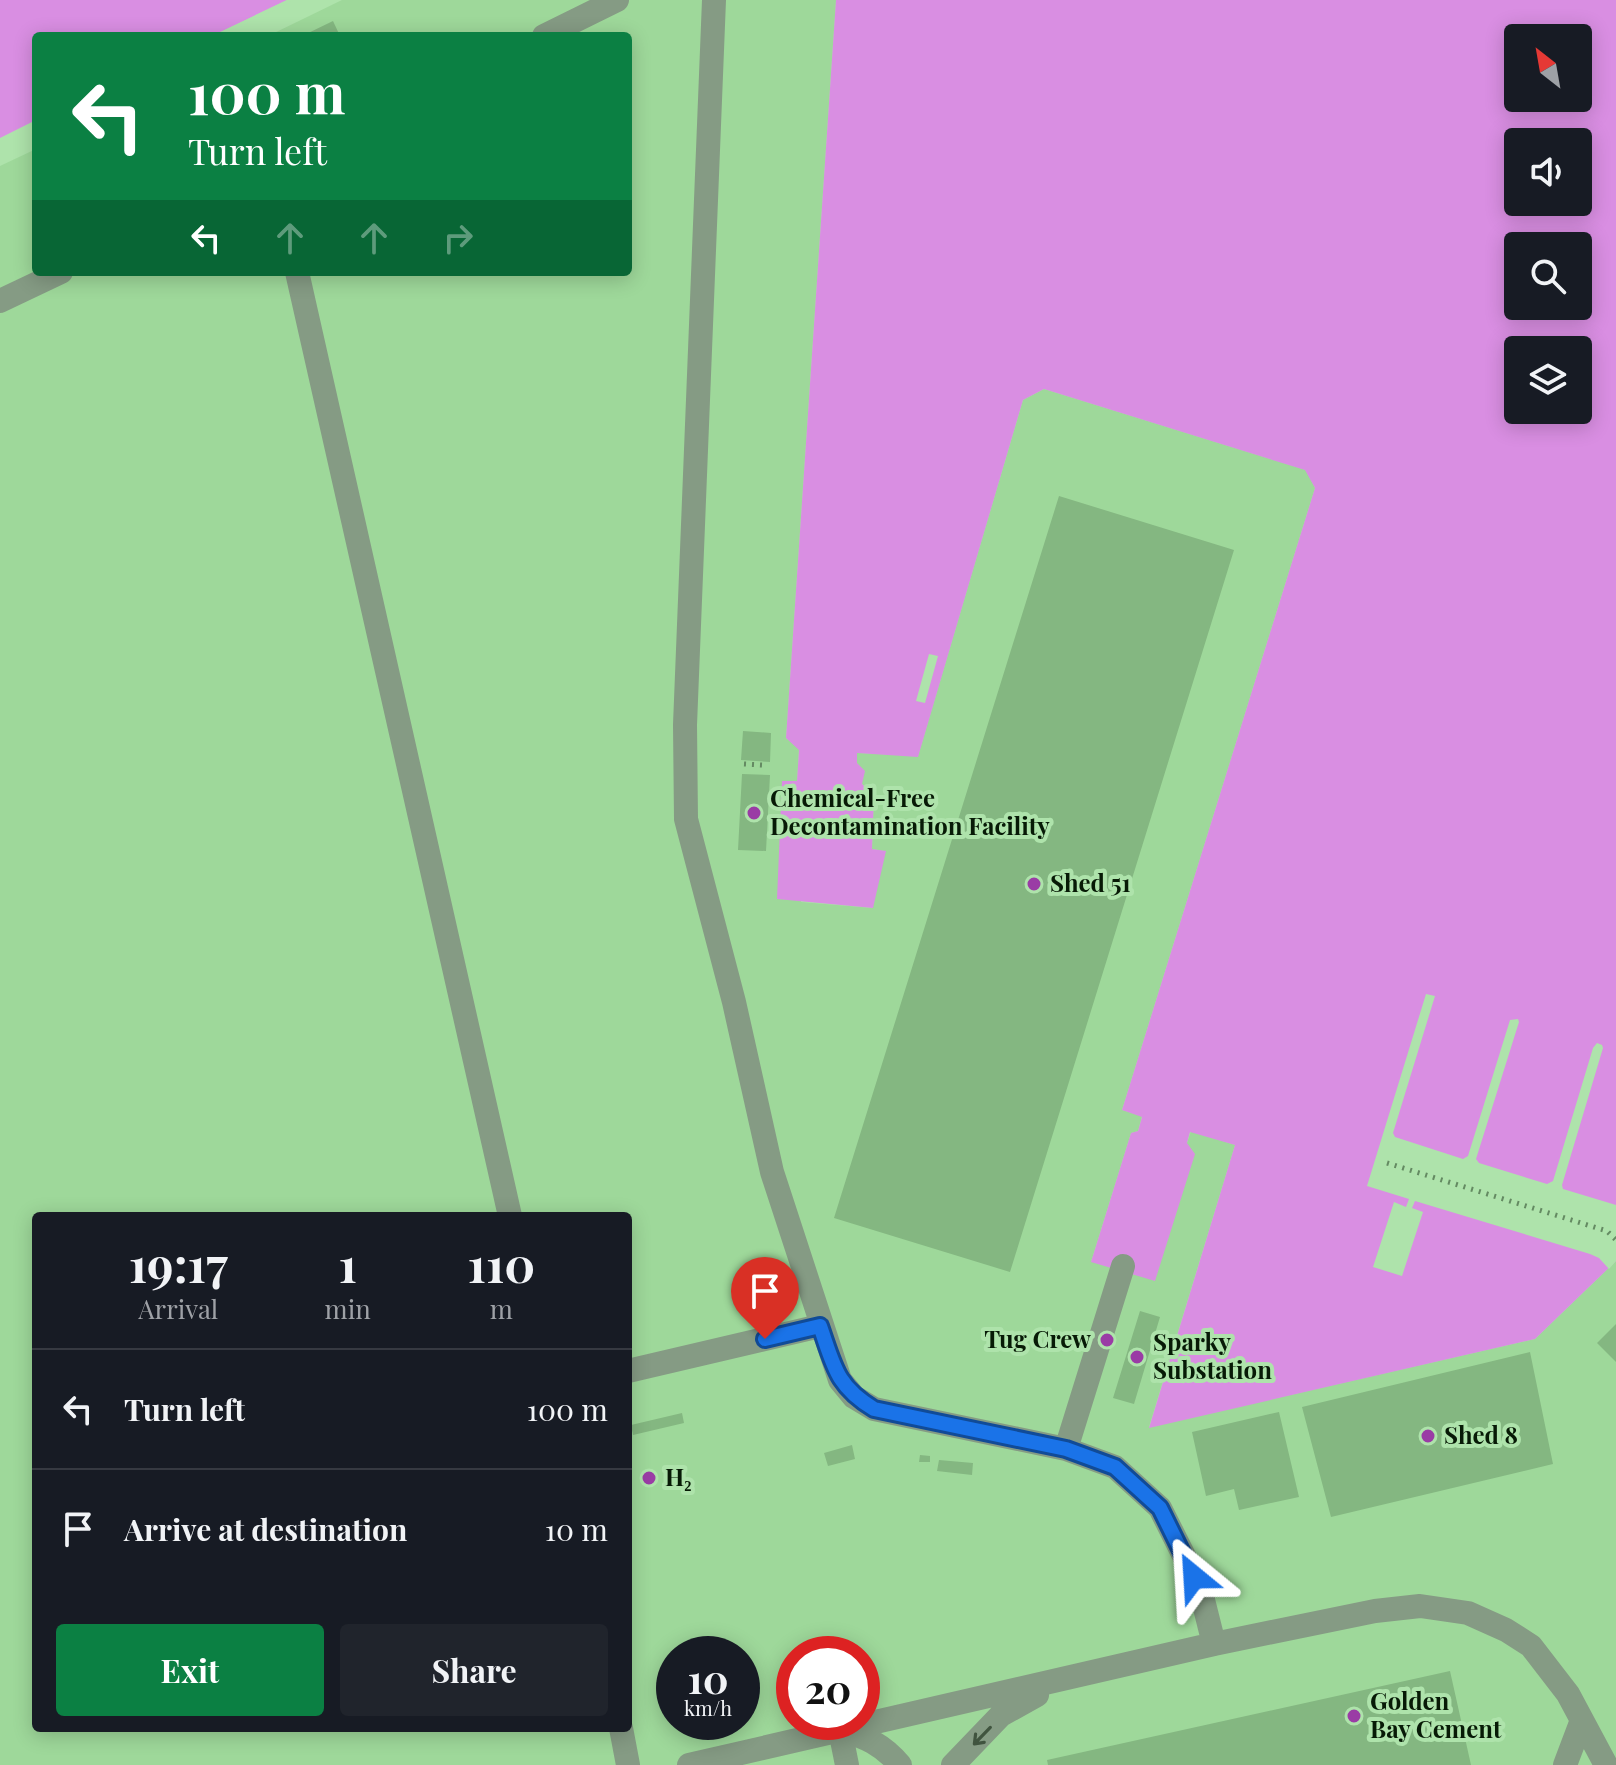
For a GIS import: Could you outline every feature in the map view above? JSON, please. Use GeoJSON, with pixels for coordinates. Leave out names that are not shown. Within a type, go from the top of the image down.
{"type":"FeatureCollection","features":[{"type":"Feature","properties":{"kind":"lane"},"geometry":{"type":"LineString","coordinates":[[552,32],[617,0]]}},
{"type":"Feature","properties":{"kind":"lane"},"geometry":{"type":"LineString","coordinates":[[714,0],[685,725],[686,819],[734,1002],[772,1172],[820,1326],[840,1380],[854,1397],[874,1409],[1066,1449],[1115,1467],[1160,1508],[1200,1588],[1214,1644]]}},
{"type":"Feature","properties":{"kind":"lane"},"geometry":{"type":"LineString","coordinates":[[0,301],[53,276]]}},
{"type":"Feature","properties":{"kind":"lane"},"geometry":{"type":"LineString","coordinates":[[298,276],[509,1212]]}},
{"type":"Feature","properties":{"kind":"lane"},"geometry":{"type":"LineString","coordinates":[[1066,1449],[1123,1266]]}},
{"type":"Feature","properties":{"kind":"lane"},"geometry":{"type":"LineString","coordinates":[[632,1370],[820,1326]]}},
{"type":"Feature","properties":{"kind":"lane"},"geometry":{"type":"LineString","coordinates":[[880,1721],[1214,1644],[1375,1611],[1420,1606],[1468,1613],[1506,1630],[1531,1646],[1568,1694],[1606,1765]]}},
{"type":"Feature","properties":{"kind":"lane"},"geometry":{"type":"LineString","coordinates":[[953,1765],[1001,1715],[1060,1681]]}},
{"type":"Feature","properties":{"kind":"lane"},"geometry":{"type":"LineString","coordinates":[[1565,1765],[1582,1720]]}},
{"type":"Feature","properties":{"kind":"lane"},"geometry":{"type":"LineString","coordinates":[[622,1732],[628,1765]]}},
{"type":"Feature","properties":{"kind":"lane"},"geometry":{"type":"LineString","coordinates":[[689,1765],[797,1740]]}},
{"type":"Feature","properties":{"kind":"lane"},"geometry":{"type":"LineString","coordinates":[[842,1740],[847,1765]]}},
{"type":"Feature","properties":{"kind":"lane"},"geometry":{"type":"LineString","coordinates":[[871,1740],[889,1751],[900,1765]]}},
{"type":"Feature","properties":{"kind":"path"},"geometry":{"type":"LineString","coordinates":[[744,764],[762,765],[762,761]]}},
{"type":"Feature","properties":{"kind":"path"},"geometry":{"type":"LineString","coordinates":[[1387,1163],[1607,1231],[1616,1240]]}},
{"type":"Feature","properties":{"kind":"shaded area"},"geometry":{"type":"Polygon","coordinates":[[[0,0],[287,0],[220,32],[32,32],[32,122],[0,138],[0,0]]]}},
{"type":"Feature","properties":{"kind":"shaded area"},"geometry":{"type":"Polygon","coordinates":[[[342,0],[836,0],[786,738],[799,749],[797,782],[782,782],[801,902],[872,908],[885,851],[872,849],[874,795],[862,784],[857,753],[918,756],[1023,400],[1044,389],[1306,470],[1315,488],[1122,1110],[1142,1116],[1138,1131],[1131,1133],[1091,1262],[1187,1143],[1191,1131],[1235,1145],[1149,1427],[1535,1339],[1616,1261],[1616,1765],[0,1765],[0,166],[32,151],[32,276],[632,276],[632,32],[276,32],[342,0]]]}},
{"type":"Feature","properties":{"kind":"shaded area"},"geometry":{"type":"Polygon","coordinates":[[[836,0],[1616,0],[1616,1261],[1535,1339],[1149,1428],[1235,1145],[1190,1132],[1187,1143],[1195,1154],[1155,1281],[1091,1262],[1131,1133],[1138,1131],[1142,1117],[1122,1110],[1315,488],[1305,470],[1044,389],[1023,400],[918,757],[857,753],[857,763],[865,771],[862,784],[874,795],[872,849],[886,851],[873,908],[777,899],[782,781],[797,781],[799,750],[786,738],[836,0]]]}},
{"type":"Feature","properties":{"kind":"pier"},"geometry":{"type":"Polygon","coordinates":[[[287,0],[291,0],[229,32],[220,32],[287,0]]]}},
{"type":"Feature","properties":{"kind":"pier"},"geometry":{"type":"Polygon","coordinates":[[[929,654],[938,656],[925,703],[916,701],[929,654]]]}},
{"type":"Feature","properties":{"kind":"pier"},"geometry":{"type":"Polygon","coordinates":[[[1426,994],[1435,996],[1393,1133],[1395,1137],[1463,1159],[1468,1156],[1510,1020],[1518,1019],[1476,1159],[1479,1163],[1547,1184],[1553,1181],[1593,1048],[1597,1043],[1602,1045],[1562,1185],[1563,1189],[1616,1205],[1616,1261],[1609,1269],[1599,1258],[1590,1254],[1415,1201],[1412,1208],[1423,1212],[1402,1276],[1373,1267],[1394,1202],[1406,1207],[1409,1199],[1367,1186],[1426,994]]]}},
{"type":"Feature","properties":{"kind":"building"},"geometry":{"type":"Polygon","coordinates":[[[333,21],[338,32],[310,32],[333,21]]]}},
{"type":"Feature","properties":{"kind":"building","name":"Shed 51"},"geometry":{"type":"Polygon","coordinates":[[[1059,496],[1234,550],[1010,1272],[834,1218],[1059,496]]]}},
{"type":"Feature","properties":{"kind":"building"},"geometry":{"type":"Polygon","coordinates":[[[743,731],[771,733],[770,762],[741,760],[743,731]]]}},
{"type":"Feature","properties":{"kind":"building","name":"Chemical-Free Decontamination Facility"},"geometry":{"type":"Polygon","coordinates":[[[742,774],[770,775],[766,851],[738,850],[742,774]]]}},
{"type":"Feature","properties":{"kind":"building","name":"Sparky Substation"},"geometry":{"type":"Polygon","coordinates":[[[1140,1311],[1160,1317],[1134,1404],[1113,1398],[1140,1311]]]}},
{"type":"Feature","properties":{"kind":"building"},"geometry":{"type":"Polygon","coordinates":[[[1616,1324],[1616,1362],[1597,1343],[1616,1324]]]}},
{"type":"Feature","properties":{"kind":"building","name":"Shed 8"},"geometry":{"type":"Polygon","coordinates":[[[1530,1352],[1553,1464],[1331,1517],[1302,1407],[1530,1352]]]}},
{"type":"Feature","properties":{"kind":"building"},"geometry":{"type":"Polygon","coordinates":[[[1279,1412],[1299,1497],[1239,1510],[1234,1489],[1206,1496],[1192,1432],[1279,1412]]]}},
{"type":"Feature","properties":{"kind":"building"},"geometry":{"type":"Polygon","coordinates":[[[682,1413],[684,1423],[633,1435],[632,1425],[682,1413]]]}},
{"type":"Feature","properties":{"kind":"building"},"geometry":{"type":"Polygon","coordinates":[[[852,1445],[855,1459],[828,1466],[824,1453],[852,1445]]]}},
{"type":"Feature","properties":{"kind":"building"},"geometry":{"type":"Polygon","coordinates":[[[920,1455],[930,1456],[930,1462],[919,1462],[920,1455]]]}},
{"type":"Feature","properties":{"kind":"building"},"geometry":{"type":"Polygon","coordinates":[[[939,1460],[973,1463],[972,1475],[937,1471],[939,1460]]]}},
{"type":"Feature","properties":{"kind":"building","name":"H₂"},"geometry":{"type":"Polygon","coordinates":[[[653,1473],[655,1480],[644,1482],[642,1476],[653,1473]]]}},
{"type":"Feature","properties":{"kind":"building","name":"Golden Bay Cement"},"geometry":{"type":"Polygon","coordinates":[[[1450,1671],[1471,1765],[1048,1765],[1047,1760],[1450,1671]]]}},
{"type":"Feature","properties":{"kind":"place","name":"Chemical-Free Decontamination Facility"},"geometry":{"type":"Point","coordinates":[754,813]}},
{"type":"Feature","properties":{"kind":"place","name":"Shed 51"},"geometry":{"type":"Point","coordinates":[1034,884]}},
{"type":"Feature","properties":{"kind":"place","name":"Tug Crew"},"geometry":{"type":"Point","coordinates":[1107,1340]}},
{"type":"Feature","properties":{"kind":"place","name":"Sparky Substation"},"geometry":{"type":"Point","coordinates":[1137,1357]}},
{"type":"Feature","properties":{"kind":"place","name":"Shed 8"},"geometry":{"type":"Point","coordinates":[1428,1436]}},
{"type":"Feature","properties":{"kind":"place","name":"H₂"},"geometry":{"type":"Point","coordinates":[649,1478]}},
{"type":"Feature","properties":{"kind":"place","name":"Golden Bay Cement"},"geometry":{"type":"Point","coordinates":[1354,1716]}},
{"type":"Feature","properties":{"kind":"route"},"geometry":{"type":"LineString","coordinates":[[765,1339],[820,1326],[840,1380],[854,1397],[874,1409],[1066,1449],[1115,1467],[1160,1508],[1194,1577]]}}]}
